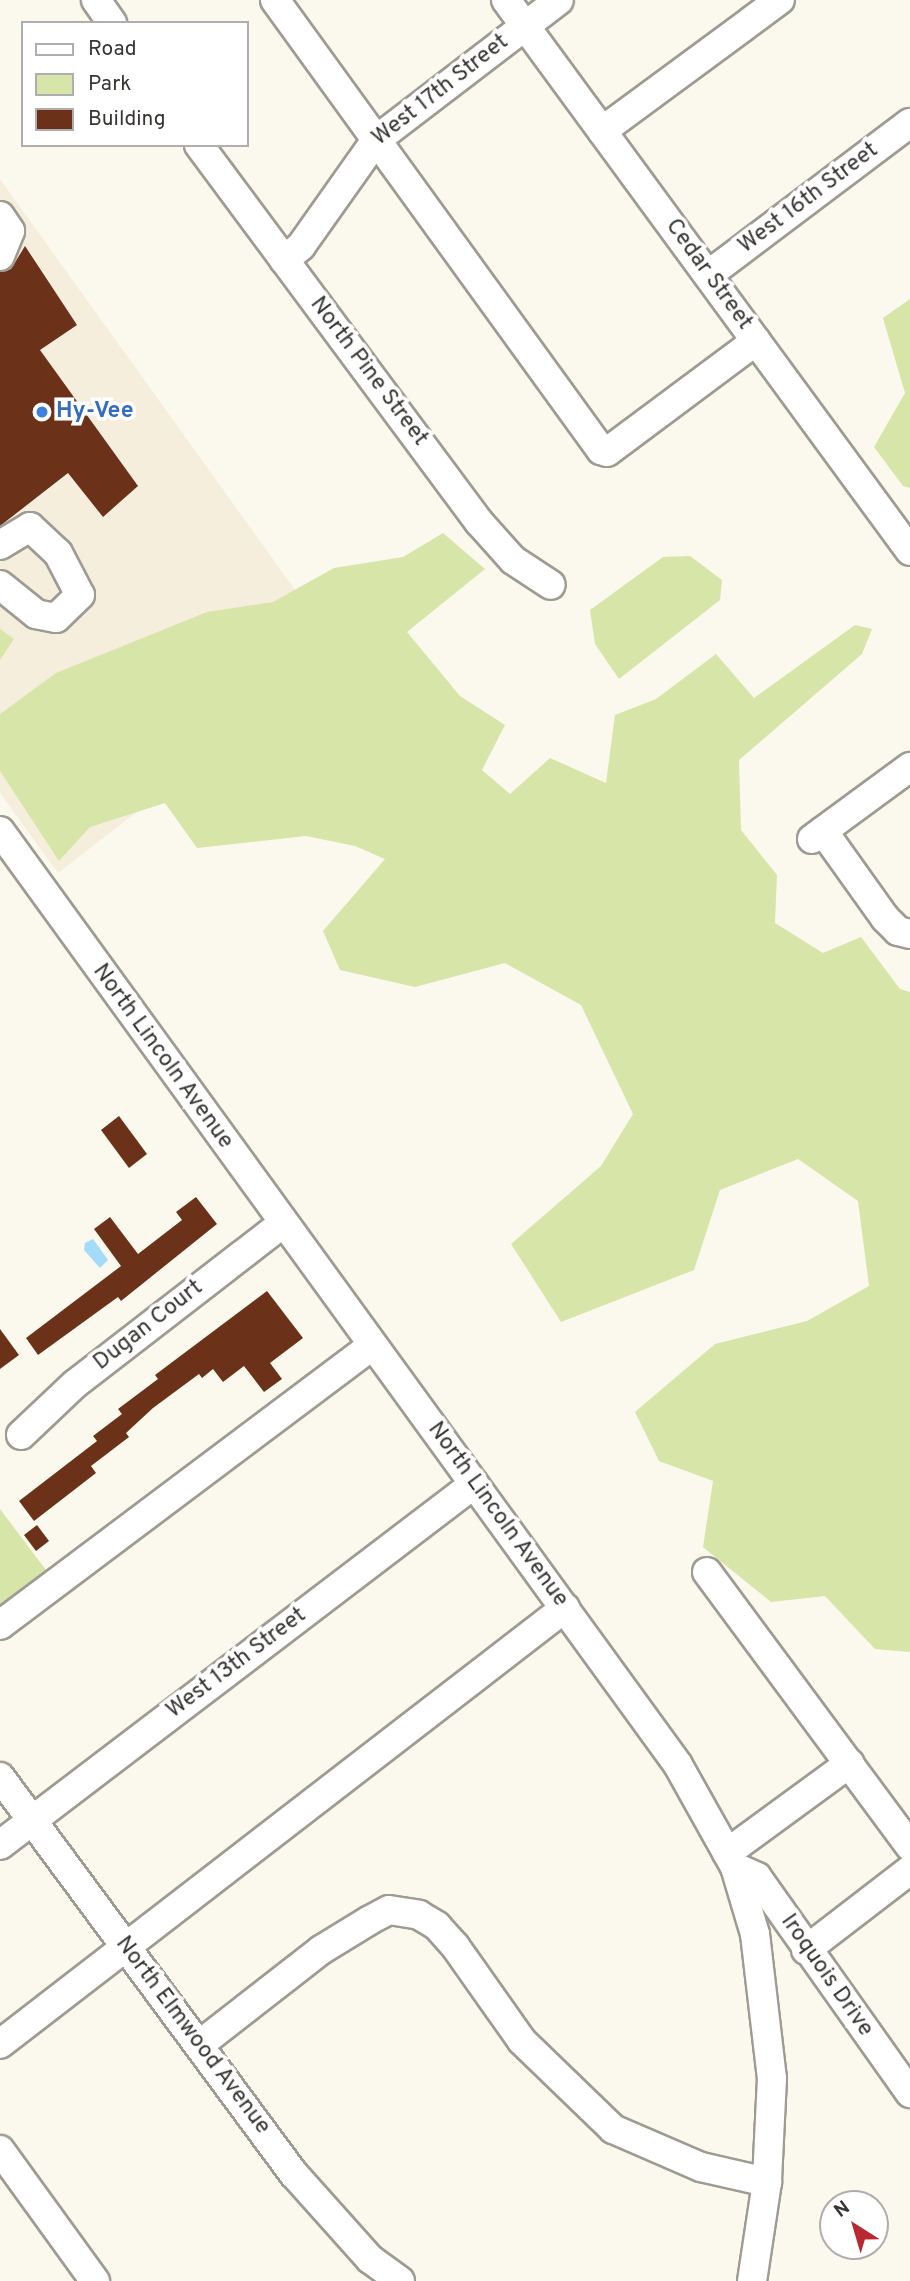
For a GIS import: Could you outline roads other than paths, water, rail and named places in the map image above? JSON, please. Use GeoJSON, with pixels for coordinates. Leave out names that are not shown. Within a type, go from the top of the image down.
{"type":"FeatureCollection","features":[{"type":"Feature","properties":{"kind":"street"},"geometry":{"type":"LineString","coordinates":[[96,0],[111,21]]}},
{"type":"Feature","properties":{"kind":"street"},"geometry":{"type":"LineString","coordinates":[[275,0],[601,450],[607,452],[756,341]]}},
{"type":"Feature","properties":{"kind":"street","name":"Cedar Street"},"geometry":{"type":"LineString","coordinates":[[506,0],[910,551]]}},
{"type":"Feature","properties":{"kind":"street","name":"West 17th Street"},"geometry":{"type":"LineString","coordinates":[[284,260],[301,246],[376,140],[559,0]]}},
{"type":"Feature","properties":{"kind":"street"},"geometry":{"type":"LineString","coordinates":[[602,131],[780,0]]}},
{"type":"Feature","properties":{"kind":"street","name":"West 16th Street"},"geometry":{"type":"LineString","coordinates":[[708,275],[910,122]]}},
{"type":"Feature","properties":{"kind":"street","name":"North Pine Street"},"geometry":{"type":"LineString","coordinates":[[200,147],[479,522],[513,560],[551,585]]}},
{"type":"Feature","properties":{"kind":"street"},"geometry":{"type":"LineString","coordinates":[[0,216],[10,231],[0,256]]}},
{"type":"Feature","properties":{"kind":"street"},"geometry":{"type":"LineString","coordinates":[[0,545],[30,527],[58,553],[80,595],[56,618],[36,614],[0,585]]}},
{"type":"Feature","properties":{"kind":"street"},"geometry":{"type":"LineString","coordinates":[[910,767],[818,835],[885,918],[898,931],[910,934]]}},
{"type":"Feature","properties":{"kind":"street","name":"North Lincoln Avenue"},"geometry":{"type":"LineString","coordinates":[[0,831],[282,1224],[678,1765],[731,1860],[755,1934],[768,2011],[772,2078],[767,2182],[752,2281]]}},
{"type":"Feature","properties":{"kind":"street","name":"Dugan Court"},"geometry":{"type":"LineString","coordinates":[[22,1435],[75,1384],[282,1224]]}},
{"type":"Feature","properties":{"kind":"street"},"geometry":{"type":"LineString","coordinates":[[0,1625],[372,1346]]}},
{"type":"Feature","properties":{"kind":"street","name":"West 13th Street"},"geometry":{"type":"LineString","coordinates":[[0,1845],[474,1484]]}},
{"type":"Feature","properties":{"kind":"street"},"geometry":{"type":"LineString","coordinates":[[707,1572],[910,1846]]}},
{"type":"Feature","properties":{"kind":"street"},"geometry":{"type":"LineString","coordinates":[[0,2044],[565,1608]]}},
{"type":"Feature","properties":{"kind":"street"},"geometry":{"type":"LineString","coordinates":[[731,1860],[849,1763]]}},
{"type":"Feature","properties":{"kind":"street","name":"North Elmwood Avenue"},"geometry":{"type":"LineString","coordinates":[[0,1777],[293,2174],[370,2259],[400,2281]]}},
{"type":"Feature","properties":{"kind":"street","name":"Iroquois Drive"},"geometry":{"type":"LineString","coordinates":[[731,1860],[757,1877],[806,1950],[901,2061],[910,2093]]}},
{"type":"Feature","properties":{"kind":"street"},"geometry":{"type":"LineString","coordinates":[[806,1950],[910,1870]]}},
{"type":"Feature","properties":{"kind":"street"},"geometry":{"type":"LineString","coordinates":[[199,2045],[321,1950],[370,1920],[389,1910],[419,1915],[437,1926],[455,1946],[522,2041],[569,2091],[612,2129],[701,2166],[767,2182]]}},
{"type":"Feature","properties":{"kind":"street"},"geometry":{"type":"LineString","coordinates":[[0,2150],[95,2281]]}},
{"type":"Feature","properties":{"kind":"water"},"geometry":{"type":"Polygon","coordinates":[[[93,1239],[108,1260],[100,1268],[84,1250],[85,1243],[93,1239]]]}},
{"type":"Feature","properties":{"kind":"place","name":"Hy-Vee"},"geometry":{"type":"Point","coordinates":[42,412]}}]}
